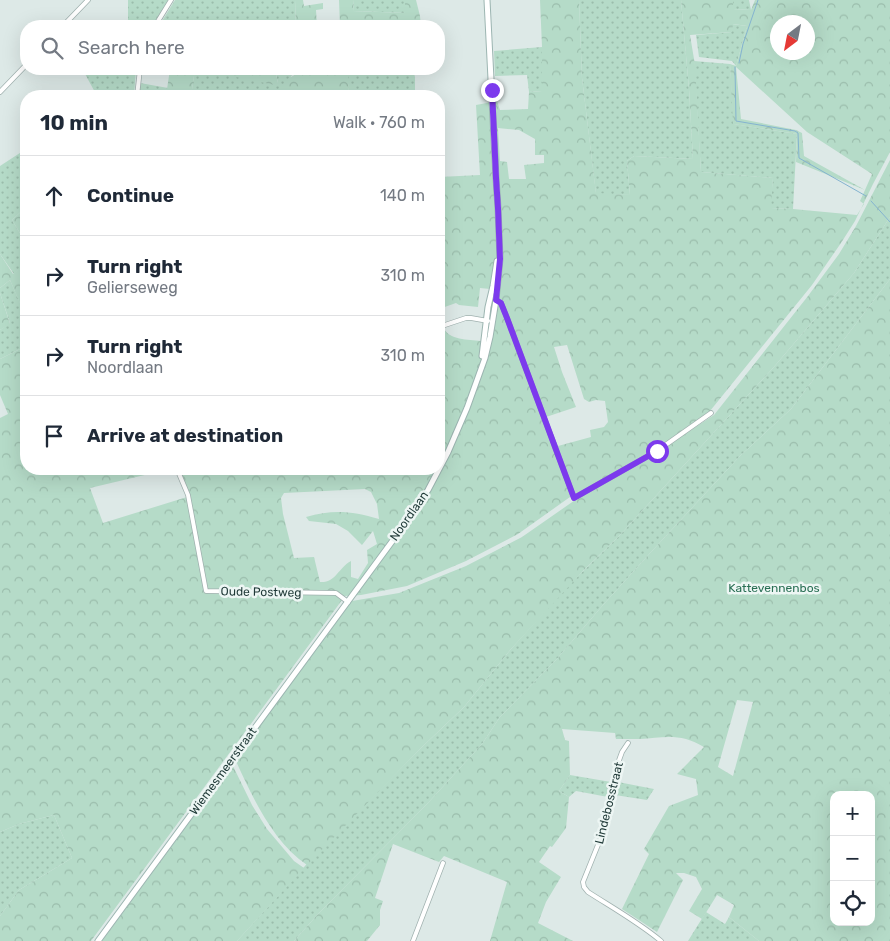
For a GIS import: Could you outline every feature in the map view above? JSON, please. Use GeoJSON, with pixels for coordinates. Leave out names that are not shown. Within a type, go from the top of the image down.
{"type":"FeatureCollection","features":[{"type":"Feature","properties":{"kind":"main road","name":"Noordlaan"},"geometry":{"type":"LineString","coordinates":[[445,456],[460,426],[485,358],[493,322],[499,275],[498,208],[487,0]]}},
{"type":"Feature","properties":{"kind":"main road","name":"Noordlaan"},"geometry":{"type":"LineString","coordinates":[[480,369],[499,240]]}},
{"type":"Feature","properties":{"kind":"main road","name":"Noordlaan"},"geometry":{"type":"LineString","coordinates":[[348,602],[413,513],[435,475]]}},
{"type":"Feature","properties":{"kind":"main road","name":"Wiemesmeerstraat"},"geometry":{"type":"LineString","coordinates":[[98,941],[348,602]]}},
{"type":"Feature","properties":{"kind":"street"},"geometry":{"type":"LineString","coordinates":[[69,20],[88,0]]}},
{"type":"Feature","properties":{"kind":"street"},"geometry":{"type":"LineString","coordinates":[[159,20],[171,0]]}},
{"type":"Feature","properties":{"kind":"street"},"geometry":{"type":"LineString","coordinates":[[0,92],[20,71]]}},
{"type":"Feature","properties":{"kind":"street"},"geometry":{"type":"LineString","coordinates":[[138,90],[139,75]]}},
{"type":"Feature","properties":{"kind":"street"},"geometry":{"type":"LineString","coordinates":[[496,300],[501,303],[507,318],[574,498],[657,451],[711,413]]}},
{"type":"Feature","properties":{"kind":"street"},"geometry":{"type":"LineString","coordinates":[[445,325],[466,318],[493,322]]}},
{"type":"Feature","properties":{"kind":"street","name":"Oude Postweg"},"geometry":{"type":"LineString","coordinates":[[180,475],[188,495],[206,591],[336,593],[348,602]]}},
{"type":"Feature","properties":{"kind":"street","name":"Lindebosstraat"},"geometry":{"type":"LineString","coordinates":[[628,743],[618,763],[604,830],[583,882],[588,892],[632,919],[661,941]]}},
{"type":"Feature","properties":{"kind":"street"},"geometry":{"type":"LineString","coordinates":[[413,941],[444,863]]}},
{"type":"Feature","properties":{"kind":"green space"},"geometry":{"type":"Polygon","coordinates":[[[128,0],[169,0],[157,20],[128,20],[128,0]]]}},
{"type":"Feature","properties":{"kind":"green space"},"geometry":{"type":"Polygon","coordinates":[[[175,0],[295,0],[296,20],[163,20],[175,0]]]}},
{"type":"Feature","properties":{"kind":"green space"},"geometry":{"type":"Polygon","coordinates":[[[295,0],[303,0],[304,6],[323,3],[323,9],[316,10],[317,20],[296,20],[295,0]]]}},
{"type":"Feature","properties":{"kind":"green space"},"geometry":{"type":"Polygon","coordinates":[[[339,0],[354,0],[353,11],[405,13],[405,0],[416,0],[420,20],[340,20],[339,0]]]}},
{"type":"Feature","properties":{"kind":"green space"},"geometry":{"type":"Polygon","coordinates":[[[354,0],[405,0],[406,13],[353,11],[354,0]]]}},
{"type":"Feature","properties":{"kind":"green space"},"geometry":{"type":"Polygon","coordinates":[[[540,0],[579,0],[582,78],[596,193],[630,195],[627,161],[634,156],[693,159],[681,0],[733,0],[733,9],[751,10],[755,0],[890,0],[890,152],[863,204],[860,201],[865,190],[796,162],[797,134],[733,124],[730,64],[736,66],[747,26],[733,24],[732,32],[690,35],[695,65],[701,172],[773,178],[771,208],[857,215],[861,209],[841,243],[812,285],[710,411],[655,450],[570,497],[518,534],[466,561],[407,586],[361,595],[345,596],[91,941],[0,941],[0,916],[19,890],[72,858],[54,815],[19,824],[0,832],[0,418],[8,414],[0,395],[0,359],[20,349],[20,475],[145,475],[90,488],[103,523],[187,497],[178,475],[445,475],[445,330],[454,337],[481,341],[490,289],[480,288],[478,307],[456,303],[445,307],[445,177],[480,175],[476,105],[497,101],[500,110],[528,109],[529,92],[542,91],[540,0]],[[736,67],[741,119],[796,130],[802,133],[804,156],[865,190],[872,174],[807,132],[736,67]],[[498,128],[500,161],[507,162],[509,179],[526,179],[524,165],[544,163],[544,155],[535,155],[535,139],[519,130],[498,128]],[[567,345],[554,347],[576,407],[546,417],[558,446],[591,437],[590,430],[604,427],[608,422],[605,401],[596,400],[589,402],[584,399],[567,345]],[[365,489],[284,493],[281,498],[294,558],[314,557],[320,582],[333,578],[351,561],[351,577],[358,579],[368,563],[367,550],[377,544],[373,531],[362,545],[348,531],[336,524],[309,521],[306,517],[342,512],[379,519],[377,504],[371,492],[365,489]]]}},
{"type":"Feature","properties":{"kind":"green space"},"geometry":{"type":"Polygon","coordinates":[[[579,0],[681,0],[693,159],[634,156],[627,161],[630,195],[596,194],[582,78],[579,0]]]}},
{"type":"Feature","properties":{"kind":"green space"},"geometry":{"type":"Polygon","coordinates":[[[733,0],[749,0],[751,10],[733,9],[733,0]]]}},
{"type":"Feature","properties":{"kind":"green space"},"geometry":{"type":"Polygon","coordinates":[[[732,24],[747,26],[736,66],[732,61],[699,57],[696,35],[732,32],[732,24]]]}},
{"type":"Feature","properties":{"kind":"green space"},"geometry":{"type":"Polygon","coordinates":[[[542,47],[542,91],[529,92],[527,75],[495,76],[494,51],[542,47]]]}},
{"type":"Feature","properties":{"kind":"green space"},"geometry":{"type":"Polygon","coordinates":[[[694,61],[730,64],[734,124],[797,134],[793,209],[770,208],[773,178],[701,172],[694,61]]]}},
{"type":"Feature","properties":{"kind":"green space"},"geometry":{"type":"Polygon","coordinates":[[[86,75],[136,75],[134,90],[94,90],[86,75]]]}},
{"type":"Feature","properties":{"kind":"green space"},"geometry":{"type":"Polygon","coordinates":[[[169,75],[194,75],[192,90],[167,90],[169,75]]]}},
{"type":"Feature","properties":{"kind":"green space"},"geometry":{"type":"Polygon","coordinates":[[[194,75],[243,75],[278,83],[276,75],[293,75],[287,90],[192,90],[194,75]]]}},
{"type":"Feature","properties":{"kind":"green space"},"geometry":{"type":"Polygon","coordinates":[[[276,75],[278,83],[275,85],[231,76],[276,75]]]}},
{"type":"Feature","properties":{"kind":"green space"},"geometry":{"type":"Polygon","coordinates":[[[294,75],[348,75],[349,90],[284,90],[286,81],[294,75]]]}},
{"type":"Feature","properties":{"kind":"green space"},"geometry":{"type":"Polygon","coordinates":[[[347,75],[414,75],[415,77],[415,90],[349,90],[347,75]]]}},
{"type":"Feature","properties":{"kind":"green space"},"geometry":{"type":"Polygon","coordinates":[[[140,83],[168,88],[168,90],[139,90],[140,83]]]}},
{"type":"Feature","properties":{"kind":"green space"},"geometry":{"type":"Polygon","coordinates":[[[20,153],[20,213],[12,220],[20,233],[20,269],[14,274],[0,254],[0,166],[20,153]]]}},
{"type":"Feature","properties":{"kind":"green space"},"geometry":{"type":"Polygon","coordinates":[[[890,160],[890,217],[854,273],[773,368],[620,535],[584,570],[511,649],[464,707],[422,747],[307,865],[295,855],[283,844],[264,817],[235,759],[352,601],[399,593],[466,566],[522,537],[578,498],[657,452],[714,415],[839,254],[856,226],[890,160]]]}},
{"type":"Feature","properties":{"kind":"green space"},"geometry":{"type":"Polygon","coordinates":[[[20,213],[20,233],[12,220],[20,213]]]}},
{"type":"Feature","properties":{"kind":"green space"},"geometry":{"type":"Polygon","coordinates":[[[890,217],[890,279],[791,409],[740,456],[603,605],[556,660],[500,717],[482,744],[427,804],[318,914],[294,941],[237,941],[314,856],[464,707],[511,649],[565,589],[620,535],[773,368],[854,273],[890,217]]]}},
{"type":"Feature","properties":{"kind":"green space"},"geometry":{"type":"Polygon","coordinates":[[[0,254],[13,274],[20,269],[20,304],[10,280],[0,288],[0,254]]]}},
{"type":"Feature","properties":{"kind":"green space","name":"Kattevennenbos"},"geometry":{"type":"Polygon","coordinates":[[[890,279],[890,941],[759,941],[729,917],[734,905],[717,895],[702,919],[689,911],[702,889],[696,877],[684,873],[676,873],[683,880],[657,932],[622,909],[649,854],[644,849],[669,806],[698,795],[696,779],[677,774],[704,747],[688,740],[673,737],[616,739],[615,733],[562,729],[565,740],[569,741],[570,775],[559,791],[569,797],[566,828],[539,862],[561,877],[546,902],[538,923],[573,941],[490,941],[507,882],[444,856],[439,862],[393,844],[375,898],[383,901],[380,910],[380,925],[367,941],[294,941],[318,914],[427,804],[482,744],[500,717],[556,660],[603,605],[740,456],[791,409],[890,279]],[[737,700],[718,767],[733,776],[753,702],[737,700]]]}},
{"type":"Feature","properties":{"kind":"green space"},"geometry":{"type":"Polygon","coordinates":[[[10,280],[20,303],[20,349],[0,359],[0,330],[10,323],[0,288],[10,280]]]}},
{"type":"Feature","properties":{"kind":"green space"},"geometry":{"type":"Polygon","coordinates":[[[0,293],[10,324],[0,330],[0,293]]]}},
{"type":"Feature","properties":{"kind":"green space"},"geometry":{"type":"Polygon","coordinates":[[[232,764],[252,805],[267,829],[294,861],[304,868],[237,941],[102,941],[232,764]]]}},
{"type":"Feature","properties":{"kind":"green space"},"geometry":{"type":"Polygon","coordinates":[[[570,775],[611,782],[608,797],[576,791],[569,797],[559,791],[570,775]]]}},
{"type":"Feature","properties":{"kind":"green space"},"geometry":{"type":"Polygon","coordinates":[[[618,782],[654,789],[647,800],[615,795],[618,782]]]}},
{"type":"Feature","properties":{"kind":"green space"},"geometry":{"type":"Polygon","coordinates":[[[54,815],[72,858],[19,890],[0,916],[0,832],[19,824],[54,815]]]}},
{"type":"Feature","properties":{"kind":"green space"},"geometry":{"type":"Polygon","coordinates":[[[706,912],[725,924],[729,917],[759,941],[688,941],[706,912]]]}},
{"type":"Feature","properties":{"kind":"waterway"},"geometry":{"type":"LineString","coordinates":[[739,63],[743,44],[758,0]]}},
{"type":"Feature","properties":{"kind":"waterway"},"geometry":{"type":"LineString","coordinates":[[735,67],[736,121],[795,131],[798,133],[799,158],[866,196]]}},
{"type":"Feature","properties":{"kind":"waterway"},"geometry":{"type":"LineString","coordinates":[[871,201],[890,222]]}},
{"type":"Feature","properties":{"kind":"route"},"geometry":{"type":"LineString","coordinates":[[492,90],[500,259],[496,300],[501,303],[507,318],[574,498],[657,451]]}}]}
